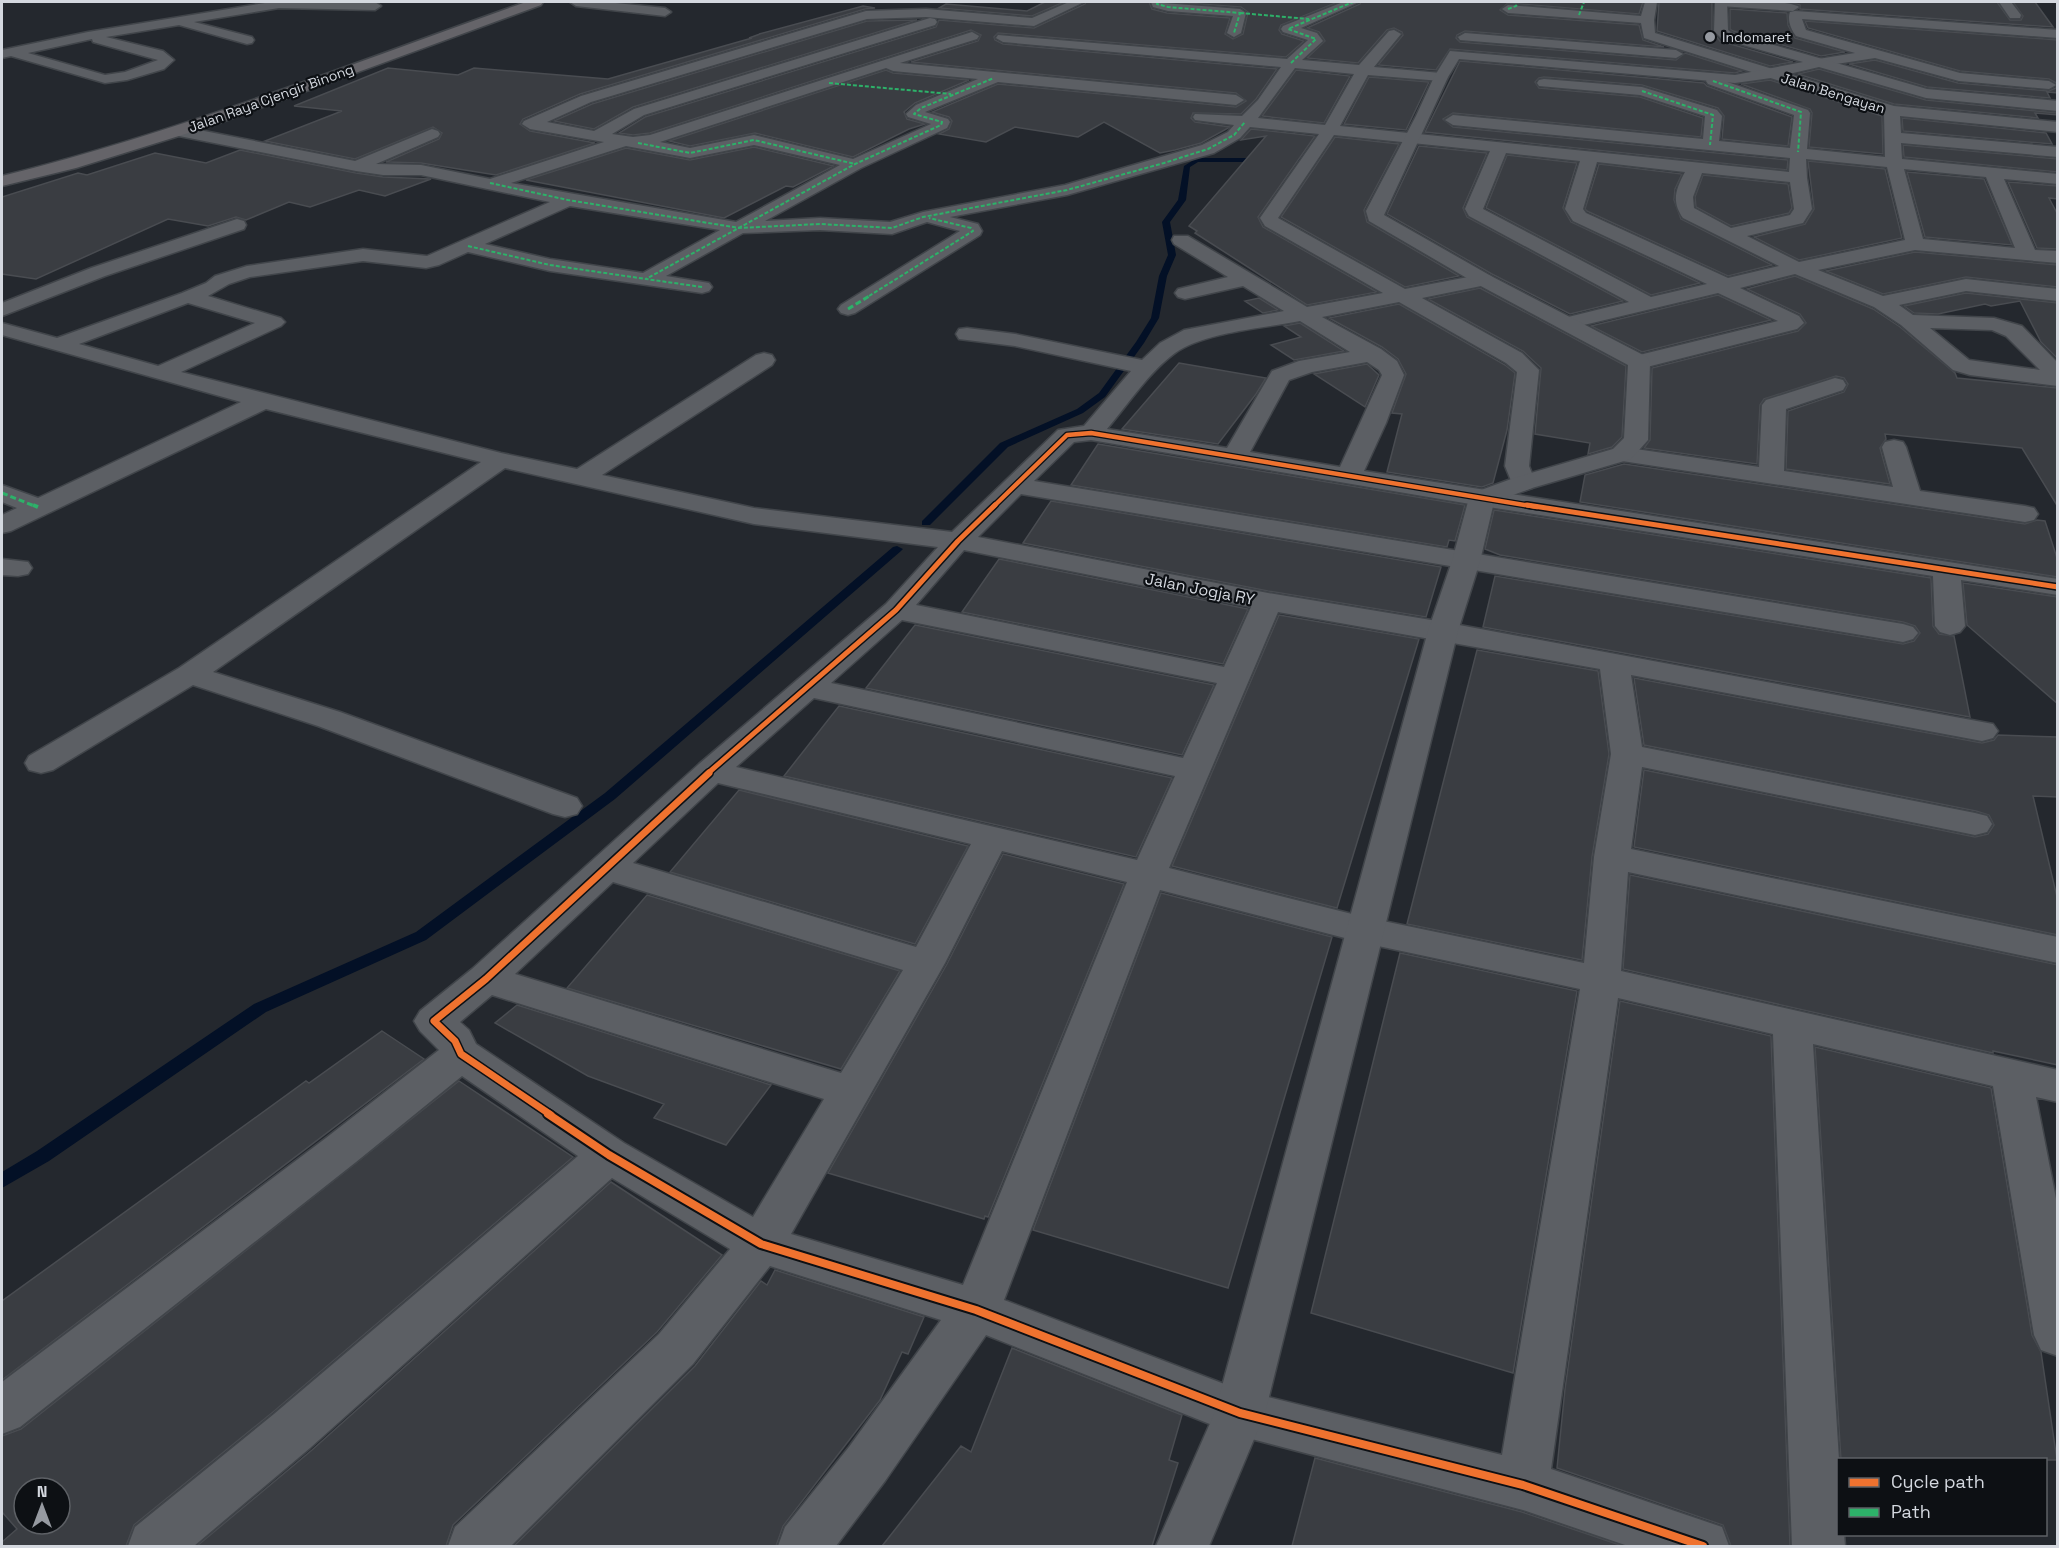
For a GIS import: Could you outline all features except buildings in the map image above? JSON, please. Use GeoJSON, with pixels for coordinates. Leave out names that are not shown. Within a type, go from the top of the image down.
{"type":"FeatureCollection","features":[{"type":"Feature","properties":{"kind":"main road","name":"Jalan Raya Cjengir Binong"},"geometry":{"type":"LineString","coordinates":[[2,181],[53,169],[179,131],[537,2]]}},
{"type":"Feature","properties":{"kind":"street"},"geometry":{"type":"LineString","coordinates":[[576,2],[665,12]]}},
{"type":"Feature","properties":{"kind":"street"},"geometry":{"type":"LineString","coordinates":[[855,164],[754,140],[690,153],[530,124],[586,99],[866,15],[886,12],[1034,22],[1078,2]]}},
{"type":"Feature","properties":{"kind":"street"},"geometry":{"type":"LineString","coordinates":[[1156,2],[1168,7],[1312,20]]}},
{"type":"Feature","properties":{"kind":"street"},"geometry":{"type":"LineString","coordinates":[[179,131],[356,166],[383,170],[421,170],[568,200],[739,228],[820,224],[892,228],[923,217],[1067,190],[1164,163],[1208,148],[1234,135],[1263,103],[1271,81],[1316,39],[1288,29],[1353,2]]}},
{"type":"Feature","properties":{"kind":"street"},"geometry":{"type":"LineString","coordinates":[[1579,15],[1584,2]]}},
{"type":"Feature","properties":{"kind":"street"},"geometry":{"type":"LineString","coordinates":[[1645,30],[1651,2]]}},
{"type":"Feature","properties":{"kind":"street"},"geometry":{"type":"LineString","coordinates":[[2058,34],[1937,25],[1794,8],[1720,2],[1722,33],[1817,63],[1926,93],[2058,106]]}},
{"type":"Feature","properties":{"kind":"street"},"geometry":{"type":"LineString","coordinates":[[1994,13],[2020,15],[2005,2]]}},
{"type":"Feature","properties":{"kind":"street"},"geometry":{"type":"LineString","coordinates":[[6,53],[88,36],[283,4],[375,6]]}},
{"type":"Feature","properties":{"kind":"street","name":"Jalan Bengayan"},"geometry":{"type":"LineString","coordinates":[[1508,7],[1579,15],[1645,30],[1716,57],[1892,111],[2058,128]]}},
{"type":"Feature","properties":{"kind":"street"},"geometry":{"type":"LineString","coordinates":[[1794,8],[1798,30]]}},
{"type":"Feature","properties":{"kind":"street"},"geometry":{"type":"LineString","coordinates":[[1234,33],[1240,13]]}},
{"type":"Feature","properties":{"kind":"street"},"geometry":{"type":"LineString","coordinates":[[596,136],[639,112],[949,16]]}},
{"type":"Feature","properties":{"kind":"street"},"geometry":{"type":"LineString","coordinates":[[175,21],[247,40]]}},
{"type":"Feature","properties":{"kind":"street"},"geometry":{"type":"LineString","coordinates":[[1475,22],[1441,77],[1374,214],[1484,280],[1639,362],[1790,325],[1793,322],[1723,285],[1580,217],[1574,209],[1590,157]]}},
{"type":"Feature","properties":{"kind":"street"},"geometry":{"type":"LineString","coordinates":[[1937,25],[1944,42]]}},
{"type":"Feature","properties":{"kind":"street"},"geometry":{"type":"LineString","coordinates":[[910,29],[1441,77]]}},
{"type":"Feature","properties":{"kind":"street"},"geometry":{"type":"LineString","coordinates":[[1798,30],[1854,34]]}},
{"type":"Feature","properties":{"kind":"street"},"geometry":{"type":"LineString","coordinates":[[1798,30],[1959,77],[2049,85]]}},
{"type":"Feature","properties":{"kind":"street"},"geometry":{"type":"LineString","coordinates":[[2016,31],[2027,49]]}},
{"type":"Feature","properties":{"kind":"street"},"geometry":{"type":"LineString","coordinates":[[1394,34],[1363,70],[1329,130],[1270,220],[1514,358],[1528,370],[1517,466],[1523,483]]}},
{"type":"Feature","properties":{"kind":"street"},"geometry":{"type":"LineString","coordinates":[[6,53],[105,79],[127,76],[159,66],[167,60],[158,54],[88,36]]}},
{"type":"Feature","properties":{"kind":"street"},"geometry":{"type":"LineString","coordinates":[[490,183],[631,142],[657,139],[683,128],[972,36]]}},
{"type":"Feature","properties":{"kind":"street"},"geometry":{"type":"LineString","coordinates":[[1465,37],[1716,57]]}},
{"type":"Feature","properties":{"kind":"street"},"geometry":{"type":"LineString","coordinates":[[928,51],[963,54]]}},
{"type":"Feature","properties":{"kind":"street"},"geometry":{"type":"LineString","coordinates":[[1455,54],[1735,79]]}},
{"type":"Feature","properties":{"kind":"street"},"geometry":{"type":"LineString","coordinates":[[1551,63],[1543,88],[1642,91],[1771,74],[1817,63],[1875,54]]}},
{"type":"Feature","properties":{"kind":"street"},"geometry":{"type":"LineString","coordinates":[[719,59],[829,83],[954,95]]}},
{"type":"Feature","properties":{"kind":"street"},"geometry":{"type":"LineString","coordinates":[[1952,59],[1959,77]]}},
{"type":"Feature","properties":{"kind":"street"},"geometry":{"type":"LineString","coordinates":[[882,66],[1263,103]]}},
{"type":"Feature","properties":{"kind":"street"},"geometry":{"type":"LineString","coordinates":[[2038,67],[2058,102]]}},
{"type":"Feature","properties":{"kind":"street"},"geometry":{"type":"LineString","coordinates":[[646,279],[855,164],[941,125],[942,122],[938,120],[914,114],[921,108],[994,78]]}},
{"type":"Feature","properties":{"kind":"street"},"geometry":{"type":"LineString","coordinates":[[1713,81],[1802,112],[1798,178],[1803,208],[1797,219],[1729,234]]}},
{"type":"Feature","properties":{"kind":"street"},"geometry":{"type":"LineString","coordinates":[[1621,136],[1627,100],[1642,91],[1713,115],[1710,145]]}},
{"type":"Feature","properties":{"kind":"street"},"geometry":{"type":"LineString","coordinates":[[1892,111],[1894,163],[1915,244]]}},
{"type":"Feature","properties":{"kind":"street"},"geometry":{"type":"LineString","coordinates":[[1201,117],[1798,178]]}},
{"type":"Feature","properties":{"kind":"street"},"geometry":{"type":"LineString","coordinates":[[1453,120],[1532,122],[1621,136],[2058,179]]}},
{"type":"Feature","properties":{"kind":"street"},"geometry":{"type":"LineString","coordinates":[[356,166],[432,134]]}},
{"type":"Feature","properties":{"kind":"street"},"geometry":{"type":"LineString","coordinates":[[1894,137],[2058,152]]}},
{"type":"Feature","properties":{"kind":"street"},"geometry":{"type":"LineString","coordinates":[[1500,147],[1474,209],[1475,212],[1647,303]]}},
{"type":"Feature","properties":{"kind":"street"},"geometry":{"type":"LineString","coordinates":[[1696,167],[1682,199],[1683,206],[1689,214],[1797,267],[1881,303],[1908,321],[1961,364],[1970,368],[2058,377]]}},
{"type":"Feature","properties":{"kind":"street"},"geometry":{"type":"LineString","coordinates":[[1994,174],[2028,255]]}},
{"type":"Feature","properties":{"kind":"street"},"geometry":{"type":"LineString","coordinates":[[57,345],[189,297],[213,287],[222,280],[247,272],[363,255],[426,262],[468,246],[568,200]]}},
{"type":"Feature","properties":{"kind":"street"},"geometry":{"type":"LineString","coordinates":[[848,309],[973,231],[971,228],[923,217]]}},
{"type":"Feature","properties":{"kind":"street"},"geometry":{"type":"LineString","coordinates":[[2,310],[98,272],[237,225]]}},
{"type":"Feature","properties":{"kind":"street"},"geometry":{"type":"LineString","coordinates":[[1181,240],[1389,366],[1393,375],[1374,423],[1349,475]]}},
{"type":"Feature","properties":{"kind":"street"},"geometry":{"type":"LineString","coordinates":[[1567,323],[1797,267],[1915,244],[2058,257]]}},
{"type":"Feature","properties":{"kind":"street"},"geometry":{"type":"LineString","coordinates":[[468,246],[550,265],[702,287]]}},
{"type":"Feature","properties":{"kind":"street"},"geometry":{"type":"LineString","coordinates":[[1185,293],[1247,279]]}},
{"type":"Feature","properties":{"kind":"street"},"geometry":{"type":"LineString","coordinates":[[1091,433],[1143,366],[1168,348],[1192,335],[1484,280]]}},
{"type":"Feature","properties":{"kind":"street"},"geometry":{"type":"LineString","coordinates":[[1881,303],[1966,285],[2058,295]]}},
{"type":"Feature","properties":{"kind":"street"},"geometry":{"type":"LineString","coordinates":[[163,372],[274,322],[189,297]]}},
{"type":"Feature","properties":{"kind":"street"},"geometry":{"type":"LineString","coordinates":[[1908,321],[1994,324],[2006,327],[2014,330],[2058,377]]}},
{"type":"Feature","properties":{"kind":"street","name":"Jalan Jogja RY"},"geometry":{"type":"LineString","coordinates":[[2,329],[265,400],[501,459],[754,516],[958,541],[1268,602],[1443,631],[1982,731]]}},
{"type":"Feature","properties":{"kind":"street"},"geometry":{"type":"LineString","coordinates":[[967,334],[1015,340],[1143,366]]}},
{"type":"Feature","properties":{"kind":"street"},"geometry":{"type":"LineString","coordinates":[[1234,458],[1280,376],[1307,366],[1372,354]]}},
{"type":"Feature","properties":{"kind":"street"},"geometry":{"type":"LineString","coordinates":[[582,477],[764,360]]}},
{"type":"Feature","properties":{"kind":"street"},"geometry":{"type":"LineString","coordinates":[[1622,454],[1636,440],[1639,362]]}},
{"type":"Feature","properties":{"kind":"street"},"geometry":{"type":"LineString","coordinates":[[1771,476],[1774,405],[1781,400],[1835,385]]}},
{"type":"Feature","properties":{"kind":"street"},"geometry":{"type":"LineString","coordinates":[[2,525],[265,400]]}},
{"type":"Feature","properties":{"kind":"street"},"geometry":{"type":"LineString","coordinates":[[1703,1546],[1522,1485],[1240,1413],[976,1310],[761,1244],[609,1155],[461,1054],[455,1041],[434,1021],[486,979],[711,771],[896,610],[958,541],[1067,435],[1091,433],[1482,498],[2058,587]]}},
{"type":"Feature","properties":{"kind":"street"},"geometry":{"type":"LineString","coordinates":[[1894,447],[1909,498]]}},
{"type":"Feature","properties":{"kind":"street"},"geometry":{"type":"LineString","coordinates":[[1482,498],[1523,483],[1622,454],[2025,514]]}},
{"type":"Feature","properties":{"kind":"street"},"geometry":{"type":"LineString","coordinates":[[41,763],[190,674],[501,459]]}},
{"type":"Feature","properties":{"kind":"street"},"geometry":{"type":"LineString","coordinates":[[1016,486],[1903,633]]}},
{"type":"Feature","properties":{"kind":"street"},"geometry":{"type":"LineString","coordinates":[[2,493],[38,507]]}},
{"type":"Feature","properties":{"kind":"street"},"geometry":{"type":"LineString","coordinates":[[1182,1546],[1240,1413],[1443,631],[1466,561],[1482,498]]}},
{"type":"Feature","properties":{"kind":"street"},"geometry":{"type":"LineString","coordinates":[[1946,570],[1950,626]]}},
{"type":"Feature","properties":{"kind":"street"},"geometry":{"type":"LineString","coordinates":[[804,1546],[867,1464],[976,1310],[1148,875],[1268,602]]}},
{"type":"Feature","properties":{"kind":"street"},"geometry":{"type":"LineString","coordinates":[[896,610],[1234,678]]}},
{"type":"Feature","properties":{"kind":"street"},"geometry":{"type":"LineString","coordinates":[[1522,1485],[1601,980],[1612,857],[1627,754],[1614,664]]}},
{"type":"Feature","properties":{"kind":"street"},"geometry":{"type":"LineString","coordinates":[[190,674],[330,719],[565,806]]}},
{"type":"Feature","properties":{"kind":"street"},"geometry":{"type":"LineString","coordinates":[[808,687],[1194,770]]}},
{"type":"Feature","properties":{"kind":"street"},"geometry":{"type":"LineString","coordinates":[[1627,754],[1975,824]]}},
{"type":"Feature","properties":{"kind":"street"},"geometry":{"type":"LineString","coordinates":[[711,771],[1148,875],[1364,930],[1601,980],[2058,1086]]}},
{"type":"Feature","properties":{"kind":"street"},"geometry":{"type":"LineString","coordinates":[[474,1546],[676,1349],[761,1244],[926,963],[991,838]]}},
{"type":"Feature","properties":{"kind":"street"},"geometry":{"type":"LineString","coordinates":[[1612,857],[2058,950]]}},
{"type":"Feature","properties":{"kind":"street"},"geometry":{"type":"LineString","coordinates":[[608,868],[926,963]]}},
{"type":"Feature","properties":{"kind":"street"},"geometry":{"type":"LineString","coordinates":[[486,979],[852,1092]]}},
{"type":"Feature","properties":{"kind":"street"},"geometry":{"type":"LineString","coordinates":[[1791,1023],[1818,1546]]}},
{"type":"Feature","properties":{"kind":"street"},"geometry":{"type":"LineString","coordinates":[[2,1411],[332,1158],[461,1054]]}},
{"type":"Feature","properties":{"kind":"street"},"geometry":{"type":"LineString","coordinates":[[2011,1074],[2048,1234],[2058,1335]]}},
{"type":"Feature","properties":{"kind":"street"},"geometry":{"type":"LineString","coordinates":[[154,1546],[292,1431],[609,1155]]}},
{"type":"Feature","properties":{"kind":"waterway"},"geometry":{"type":"LineString","coordinates":[[926,523],[1004,445],[1080,411],[1102,395],[1140,343],[1155,318],[1163,276],[1172,255],[1166,222],[1182,200],[1187,166],[1197,160],[1303,160]]}},
{"type":"Feature","properties":{"kind":"waterway"},"geometry":{"type":"LineString","coordinates":[[2,1181],[43,1156],[260,1008],[421,936],[610,796],[897,549]]}},
{"type":"Feature","properties":{"kind":"marked path"},"geometry":{"type":"LineString","coordinates":[[1157,2],[1157,4],[1168,7],[1240,13],[1234,33]]}},
{"type":"Feature","properties":{"kind":"marked path"},"geometry":{"type":"LineString","coordinates":[[1291,63],[1316,39],[1288,29],[1353,2]]}},
{"type":"Feature","properties":{"kind":"marked path"},"geometry":{"type":"LineString","coordinates":[[1508,9],[1516,6],[1518,2]]}},
{"type":"Feature","properties":{"kind":"marked path"},"geometry":{"type":"LineString","coordinates":[[1579,15],[1584,2]]}},
{"type":"Feature","properties":{"kind":"marked path"},"geometry":{"type":"LineString","coordinates":[[1240,13],[1309,19]]}},
{"type":"Feature","properties":{"kind":"marked path"},"geometry":{"type":"LineString","coordinates":[[702,287],[646,279],[855,164],[941,125],[942,122],[914,114],[921,108],[994,78]]}},
{"type":"Feature","properties":{"kind":"marked path"},"geometry":{"type":"LineString","coordinates":[[1713,81],[1801,112],[1798,152]]}},
{"type":"Feature","properties":{"kind":"marked path"},"geometry":{"type":"LineString","coordinates":[[829,83],[951,94]]}},
{"type":"Feature","properties":{"kind":"marked path"},"geometry":{"type":"LineString","coordinates":[[1642,91],[1713,115],[1710,145]]}},
{"type":"Feature","properties":{"kind":"marked path"},"geometry":{"type":"LineString","coordinates":[[490,183],[568,200],[739,228],[820,224],[892,228],[923,217],[1067,190],[1164,163],[1208,149],[1234,135],[1245,122]]}},
{"type":"Feature","properties":{"kind":"marked path"},"geometry":{"type":"LineString","coordinates":[[638,143],[690,153],[754,140],[855,164]]}},
{"type":"Feature","properties":{"kind":"marked path"},"geometry":{"type":"LineString","coordinates":[[848,309],[973,231],[971,228],[929,218]]}},
{"type":"Feature","properties":{"kind":"marked path"},"geometry":{"type":"LineString","coordinates":[[468,246],[550,265],[646,279]]}},
{"type":"Feature","properties":{"kind":"marked path"},"geometry":{"type":"LineString","coordinates":[[2,493],[38,507]]}},
{"type":"Feature","properties":{"kind":"cycle path"},"geometry":{"type":"LineString","coordinates":[[1703,1546],[1523,1485],[1240,1413],[976,1310],[761,1244],[609,1155],[461,1054],[455,1041],[434,1021],[486,979],[711,771],[896,610],[958,541],[1067,435],[1091,433],[1482,498],[2058,587]]}},
{"type":"Feature","properties":{"kind":"place","name":"Indomaret"},"geometry":{"type":"Point","coordinates":[1710,37]}}]}
